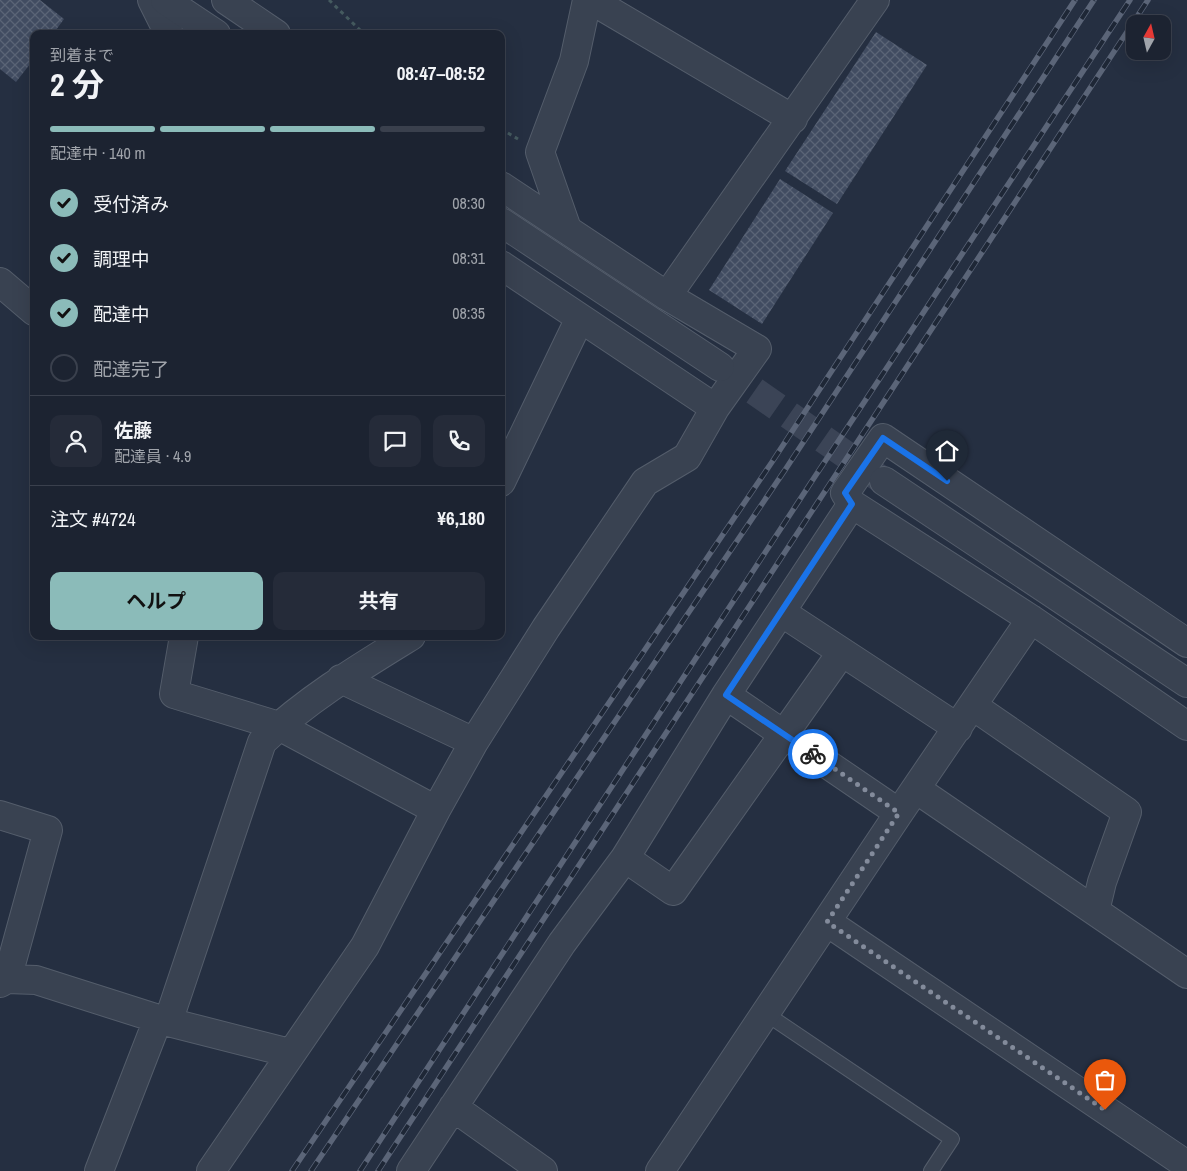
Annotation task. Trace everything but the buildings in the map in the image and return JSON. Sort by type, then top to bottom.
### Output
[{"type":"street","points":[[152,0],[167,30]]},
{"type":"street","points":[[165,0],[210,30]]},
{"type":"street","points":[[226,0],[270,30]]},
{"type":"street","points":[[567,229],[540,152],[574,61],[589,0],[793,118]]},
{"type":"street","points":[[667,296],[875,0]]},
{"type":"street","points":[[211,1171],[365,946],[474,742],[546,628],[645,482],[687,457],[715,408],[757,349],[667,296],[505,189]]},
{"type":"street","points":[[505,225],[720,367]]},
{"type":"street","points":[[505,268],[715,408]]},
{"type":"street","points":[[2,292],[30,309]]},
{"type":"street","points":[[505,474],[580,318]]},
{"type":"street","points":[[1187,643],[883,438],[845,493],[852,504],[1031,619],[1187,726]]},
{"type":"street","points":[[884,481],[1187,683]]},
{"type":"street","points":[[411,1171],[562,943],[624,858],[726,695],[852,504]]},
{"type":"street","points":[[781,612],[958,728]]},
{"type":"street","points":[[660,1171],[1031,619]]},
{"type":"street","points":[[183,640],[174,694],[279,726],[436,810]]},
{"type":"street","points":[[99,1171],[163,1020],[262,742],[279,726],[340,679],[403,640]]},
{"type":"street","points":[[624,858],[673,891],[842,652]]},
{"type":"street","points":[[340,679],[474,742]]},
{"type":"street","points":[[726,695],[899,813]]},
{"type":"street","points":[[973,706],[1127,812],[1102,882],[1095,911]]},
{"type":"street","points":[[916,789],[1187,974]]},
{"type":"street","points":[[0,816],[48,830],[4,981],[36,980],[163,1020],[290,1054]]},
{"type":"street","points":[[827,922],[1187,1165]]},
{"type":"street","points":[[453,1107],[543,1171]]},
{"type":"lane","points":[[765,1013],[952,1139],[931,1171]]},
{"type":"path","points":[[329,0],[360,30]]},
{"type":"tunnel","points":[[720,367],[882,480]]},
{"type":"railway","points":[[292,1171],[772,462],[1075,0]]},
{"type":"railway","points":[[311,1171],[785,470],[1094,0]]},
{"type":"railway","points":[[360,1171],[1130,0]]},
{"type":"railway","points":[[378,1171],[1148,0]]},
{"type":"way so far","points":[[813,754],[899,813],[827,922],[1105,1110]]},
{"type":"route","points":[[813,754],[726,695],[852,504],[845,493],[883,438],[947,481]]}]
